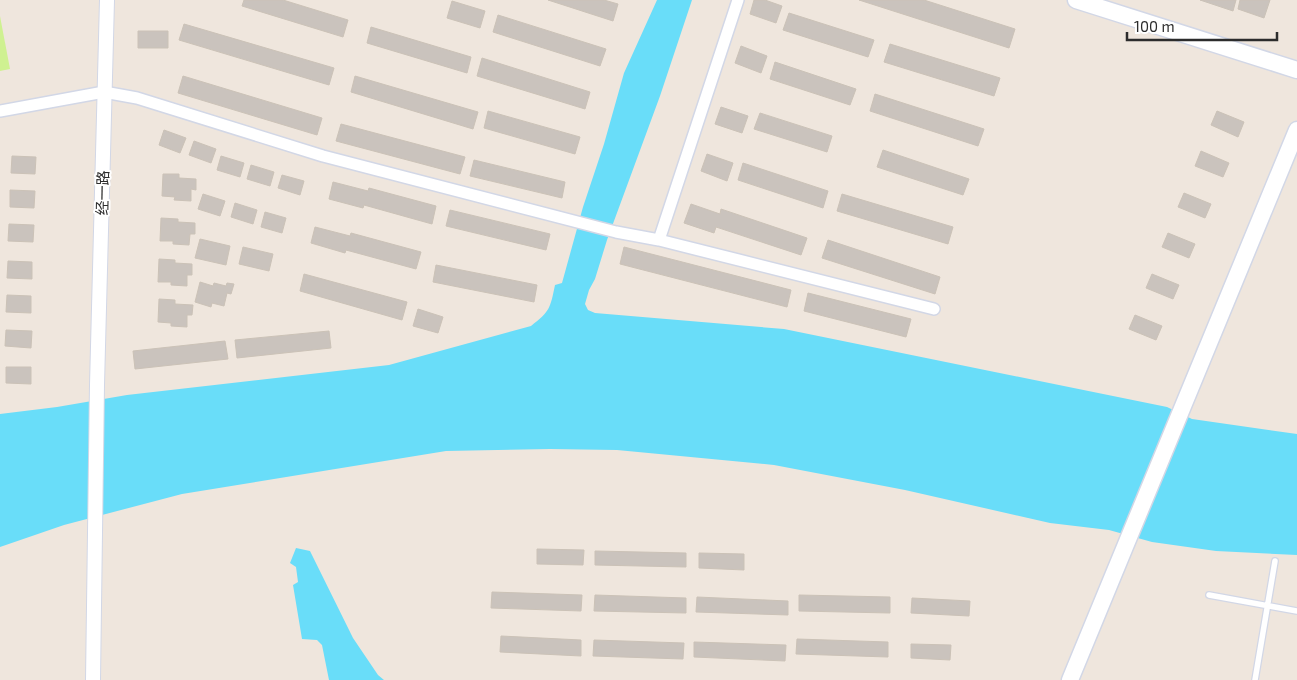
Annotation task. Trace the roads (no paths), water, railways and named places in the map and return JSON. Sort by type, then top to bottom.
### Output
[{"type":"main road","points":[[1076,0],[1297,70]]},
{"type":"main road","points":[[1070,680],[1297,130]]},
{"type":"street","name":"经一路","points":[[93,680],[97,385],[107,0]]},
{"type":"street","points":[[660,240],[738,0]]},
{"type":"street","points":[[0,111],[104,92],[137,98],[322,156],[616,232],[660,240],[934,309]]},
{"type":"lane","points":[[1255,680],[1275,561]]},
{"type":"lane","points":[[1209,595],[1297,611]]},
{"type":"water","points":[[657,0],[692,0],[660,96],[607,240],[595,279],[589,290],[585,304],[588,310],[595,313],[784,329],[1167,407],[1192,419],[1297,434],[1297,555],[1216,551],[1152,542],[1109,530],[1050,523],[905,490],[774,465],[617,450],[550,449],[446,451],[182,494],[64,525],[0,547],[0,414],[57,407],[127,395],[389,365],[531,326],[546,313],[555,285],[562,283],[624,73]]},
{"type":"water","points":[[296,548],[310,551],[353,638],[378,675],[384,680],[329,680],[322,645],[317,640],[302,639],[293,585],[298,582],[296,567],[290,563]]}]
